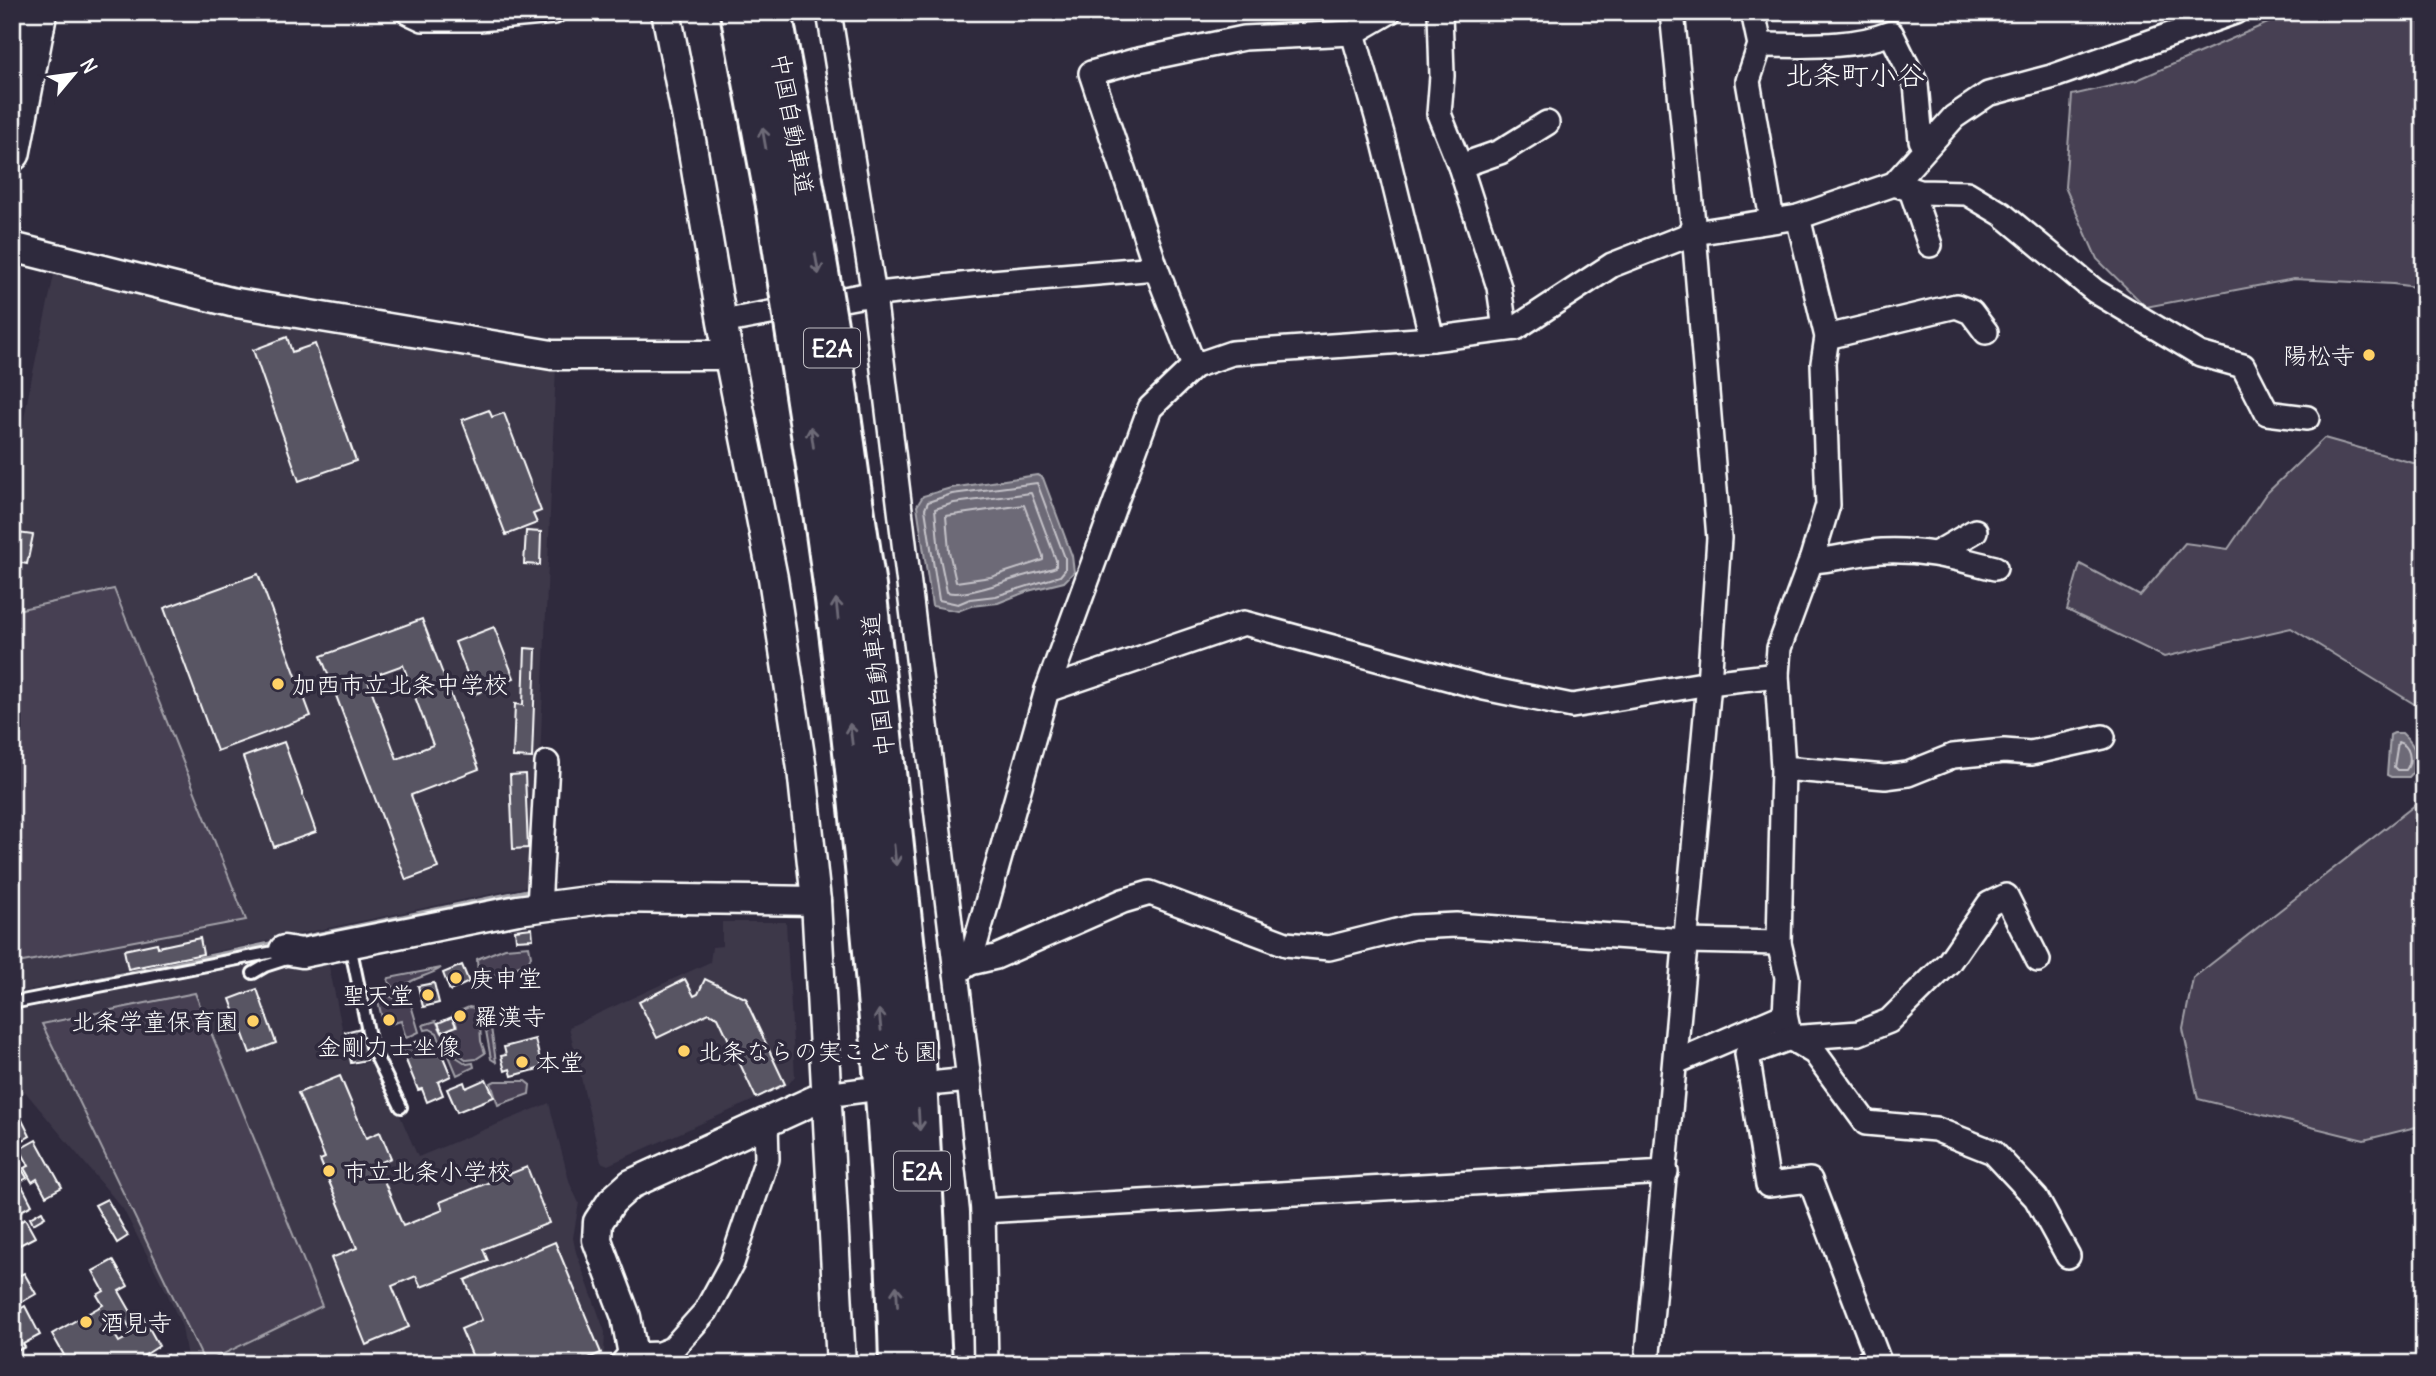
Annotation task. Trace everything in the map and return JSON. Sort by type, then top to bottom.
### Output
[{"type":"highway","name":"中国自動車道","points":[[740,12],[830,337],[838,503],[860,675],[892,979],[884,1065],[899,1364]]},
{"type":"highway","name":"中国自動車道","points":[[772,12],[791,201]]},
{"type":"highway","name":"中国自動車道","points":[[892,979],[916,1055],[932,1364]]},
{"type":"main road","points":[[12,153],[39,12]]},
{"type":"street","points":[[408,12],[423,19],[479,19],[554,12]]},
{"type":"street","points":[[666,12],[722,322],[773,578],[802,769],[816,901],[841,1364]]},
{"type":"street","points":[[830,12],[874,295],[963,968],[969,1080],[983,1211],[986,1364]]},
{"type":"street","points":[[1194,366],[1156,268],[1091,73],[1244,38],[1353,33],[1389,12]]},
{"type":"street","points":[[1440,12],[1442,76],[1439,114],[1460,166],[1499,287],[1505,329]]},
{"type":"street","points":[[1647,1364],[1676,1062],[1719,538],[1694,233],[1672,12]]},
{"type":"street","points":[[1753,12],[1760,46],[1748,81],[1772,220]]},
{"type":"street","points":[[1903,187],[1927,146],[1954,117],[1988,94],[2051,77],[2235,12]]},
{"type":"street","points":[[1353,33],[1382,134],[1432,339]]},
{"type":"street","points":[[1760,46],[1838,44],[1873,40],[1891,33],[1916,84],[1921,140],[1927,146]]},
{"type":"street","points":[[1460,166],[1500,152],[1547,123]]},
{"type":"street","points":[[963,968],[1047,690],[1150,408],[1194,366],[1232,353],[1432,339],[1516,328],[1612,265],[1694,233],[1798,217],[1903,187],[1919,192],[1967,193],[2002,214],[2095,291],[2200,354],[2243,366],[2267,413],[2307,418]]},
{"type":"street","points":[[1903,187],[1930,245]]},
{"type":"street","points":[[1798,217],[1827,337],[1823,363],[1828,505],[1779,648],[1777,676],[1783,768],[1780,943],[1787,977],[1785,1015],[1790,1038],[1815,1053],[1866,1123],[1935,1129],[1993,1152],[2036,1198],[2068,1256]]},
{"type":"street","points":[[12,247],[231,302],[552,355],[729,355]]},
{"type":"street","points":[[722,322],[874,295],[1156,268]]},
{"type":"street","points":[[1827,337],[1956,306],[1971,312],[1986,332]]},
{"type":"street","points":[[1937,553],[1975,531]]},
{"type":"street","points":[[1811,561],[1880,551],[1937,553],[1994,568]]},
{"type":"street","points":[[1047,690],[1244,623],[1484,688],[1572,706],[1709,683],[1777,676]]},
{"type":"street","points":[[1783,768],[1885,777],[1908,774],[1953,756],[2004,751],[2031,753],[2103,737]]},
{"type":"street","points":[[539,907],[547,762]]},
{"type":"street","points":[[963,968],[996,957],[1123,901],[1150,893],[1286,944],[1329,948],[1413,928],[1456,925],[1686,941],[1780,943]]},
{"type":"street","points":[[1863,1364],[1878,1359],[1811,1180],[1768,1185],[1747,1054],[1790,1038],[1859,1033],[1889,1021],[1949,962],[1989,904],[2006,896],[2038,960]]},
{"type":"street","points":[[293,952],[350,945],[539,907],[610,898],[816,901]]},
{"type":"street","points":[[1676,1062],[1785,1015]]},
{"type":"street","points":[[939,1083],[969,1080]]},
{"type":"street","points":[[766,1123],[767,1159],[732,1263],[706,1311],[672,1349],[629,1359],[626,1317],[597,1240],[598,1222],[612,1200],[631,1184],[826,1094],[864,1090]]},
{"type":"street","points":[[983,1211],[1666,1172]]},
{"type":"lane","points":[[350,945],[371,1045],[401,1107]]},
{"type":"lane","points":[[253,973],[293,952]]},
{"type":"lane","points":[[12,1003],[293,952]]},
{"type":"shaded area","points":[[2293,12],[2424,12],[2424,288],[2294,279],[2146,307],[2097,259],[2065,187],[2072,95],[2137,80]]},
{"type":"shaded area","name":"加西市立北条中学校","points":[[54,275],[198,308],[556,366],[535,885],[12,994],[12,484]]},
{"type":"shaded area","points":[[2324,438],[2424,466],[2424,710],[2291,628],[2164,657],[2067,610],[2080,564],[2140,596],[2185,543],[2228,549],[2265,495]]},
{"type":"shaded area","points":[[114,589],[246,920],[12,964],[12,611]]},
{"type":"shaded area","points":[[2424,798],[2424,1125],[2364,1140],[2198,1099],[2183,1029],[2193,978]]},
{"type":"shaded area","name":"北条ならの実こども園","points":[[722,922],[786,922],[795,1076],[788,1085],[608,1165],[601,1162],[569,1027],[710,962],[712,947],[722,946]]},
{"type":"shaded area","points":[[529,946],[531,956],[528,963],[498,974],[478,975],[477,959],[505,948]]},
{"type":"shaded area","name":"市立北条小学校","points":[[279,955],[284,968],[328,961],[350,1066],[376,1060],[418,1157],[549,1103],[570,1184],[579,1203],[573,1238],[576,1252],[605,1332],[604,1353],[592,1364],[188,1364],[182,1327],[123,1209],[12,1076],[12,1012]]},
{"type":"shaded area","points":[[441,968],[410,982],[402,989],[395,989],[388,981],[389,978]]},
{"type":"shaded area","points":[[195,993],[322,1306],[205,1363],[42,1024]]},
{"type":"shaded area","points":[[387,995],[411,1005],[419,1032],[406,1038],[401,1021],[390,1024],[386,1018],[382,1018],[377,997]]},
{"type":"shaded area","points":[[469,1007],[479,1009],[481,1041],[485,1053],[476,1059],[467,1060],[453,1050],[442,1047],[437,1033],[430,1029],[425,1030],[423,1025],[436,1021],[442,1033],[457,1026],[453,1014]]},
{"type":"shaded area","points":[[488,1007],[496,1062],[491,1059],[482,1008]]},
{"type":"shaded area","points":[[447,1051],[467,1064],[473,1063],[474,1067],[457,1075]]},
{"type":"shaded area","points":[[525,1081],[530,1085],[529,1094],[498,1105],[491,1083]]},
{"type":"water","points":[[1037,475],[1043,478],[1072,556],[1074,572],[1064,582],[1028,591],[998,603],[971,606],[958,611],[932,606],[917,506],[923,496],[951,488]]},
{"type":"water","points":[[2402,733],[2414,748],[2417,760],[2409,777],[2387,775],[2390,735]]},
{"type":"building","points":[[287,337],[292,352],[315,344],[356,461],[299,481],[253,350]]},
{"type":"building","points":[[489,410],[492,417],[504,413],[541,511],[533,514],[537,523],[506,535],[462,420]]},
{"type":"building","points":[[526,531],[541,532],[540,565],[524,564]]},
{"type":"building","points":[[18,533],[33,535],[27,564],[13,561]]},
{"type":"building","points":[[258,574],[311,716],[217,751],[164,608]]},
{"type":"building","points":[[422,619],[479,769],[411,795],[438,868],[406,880],[321,656]],"holes":[[[403,665],[433,745],[397,759],[367,678]]]},
{"type":"building","points":[[494,627],[514,678],[475,694],[455,642]]},
{"type":"building","points":[[525,648],[536,649],[532,758],[513,757],[515,704],[523,705]]},
{"type":"building","points":[[284,742],[316,832],[274,847],[243,757]]},
{"type":"building","points":[[525,774],[528,848],[513,849],[510,775]]},
{"type":"building","points":[[532,928],[533,939],[516,940],[515,930]]},
{"type":"building","points":[[200,938],[203,954],[128,969],[124,950],[157,943],[158,947]]},
{"type":"building","name":"庚申堂","points":[[462,965],[469,982],[450,991],[443,973]]},
{"type":"building","points":[[685,979],[694,996],[698,994],[705,979],[747,999],[785,1084],[756,1098],[718,1017],[709,1013],[657,1038],[639,1002]]},
{"type":"building","name":"聖天堂","points":[[434,983],[439,1003],[423,1007],[418,986]]},
{"type":"building","name":"北条学童保育園","points":[[257,989],[276,1043],[250,1053],[230,999]]},
{"type":"building","points":[[452,1017],[456,1026],[442,1032],[438,1023]]},
{"type":"building","points":[[361,1028],[367,1060],[351,1063],[345,1032]]},
{"type":"building","points":[[431,1036],[451,1076],[438,1082],[443,1095],[427,1102],[422,1089],[418,1090],[401,1048]]},
{"type":"building","name":"本堂","points":[[535,1039],[542,1068],[512,1076],[510,1069],[505,1071],[501,1056],[506,1055],[504,1047]]},
{"type":"building","points":[[340,1076],[366,1138],[380,1132],[391,1158],[377,1164],[403,1226],[443,1210],[440,1202],[527,1167],[549,1223],[483,1249],[488,1261],[421,1287],[416,1276],[392,1286],[409,1327],[366,1345],[331,1258],[357,1248],[320,1160],[325,1158],[298,1093]]},
{"type":"building","points":[[486,1079],[494,1097],[457,1112],[447,1089],[464,1082],[466,1088]]},
{"type":"building","points":[[21,1118],[30,1136],[16,1144],[12,1138],[12,1123]]},
{"type":"building","points":[[36,1140],[62,1187],[46,1196],[37,1179],[32,1182],[24,1168],[29,1166],[20,1149]]},
{"type":"building","points":[[12,1152],[27,1178],[20,1182],[32,1205],[12,1216]]},
{"type":"building","points":[[107,1199],[128,1236],[117,1243],[95,1205]]},
{"type":"building","points":[[42,1211],[45,1217],[33,1224],[30,1218]]},
{"type":"building","points":[[25,1219],[35,1237],[12,1249],[12,1226]]},
{"type":"building","points":[[555,1242],[601,1353],[574,1364],[500,1364],[496,1353],[475,1362],[461,1329],[482,1320],[465,1280]]},
{"type":"building","points":[[113,1260],[128,1286],[119,1291],[135,1319],[142,1315],[159,1346],[131,1364],[69,1364],[52,1334],[103,1305],[97,1295],[104,1291],[93,1271]],"holes":[[[122,1314],[133,1334],[119,1342],[108,1323]]]},
{"type":"building","points":[[24,1273],[36,1294],[15,1306],[12,1301],[12,1279]]},
{"type":"building","points":[[25,1306],[40,1335],[23,1344],[25,1347],[15,1352],[12,1348],[12,1313]]},
{"type":"building","points":[[167,1355],[172,1364],[159,1364],[157,1360]]},
{"type":"waterway","points":[[294,940],[534,890]]},
{"type":"waterway","points":[[85,983],[277,943]]},
{"type":"place","name":"陽松寺","points":[[2369,355]]},
{"type":"place","name":"加西市立北条中学校","points":[[278,684]]},
{"type":"place","name":"庚申堂","points":[[456,978]]},
{"type":"place","name":"聖天堂","points":[[428,995]]},
{"type":"place","name":"羅漢寺","points":[[460,1016]]},
{"type":"place","name":"金剛力士坐像","points":[[389,1020]]},
{"type":"place","name":"北条学童保育園","points":[[253,1021]]},
{"type":"place","name":"北条ならの実こども園","points":[[684,1051]]},
{"type":"place","name":"本堂","points":[[522,1062]]},
{"type":"place","name":"市立北条小学校","points":[[329,1171]]},
{"type":"place","name":"酒見寺","points":[[86,1322]]},
{"type":"district","name":"北条町小谷","points":[[1855,75]]}]
